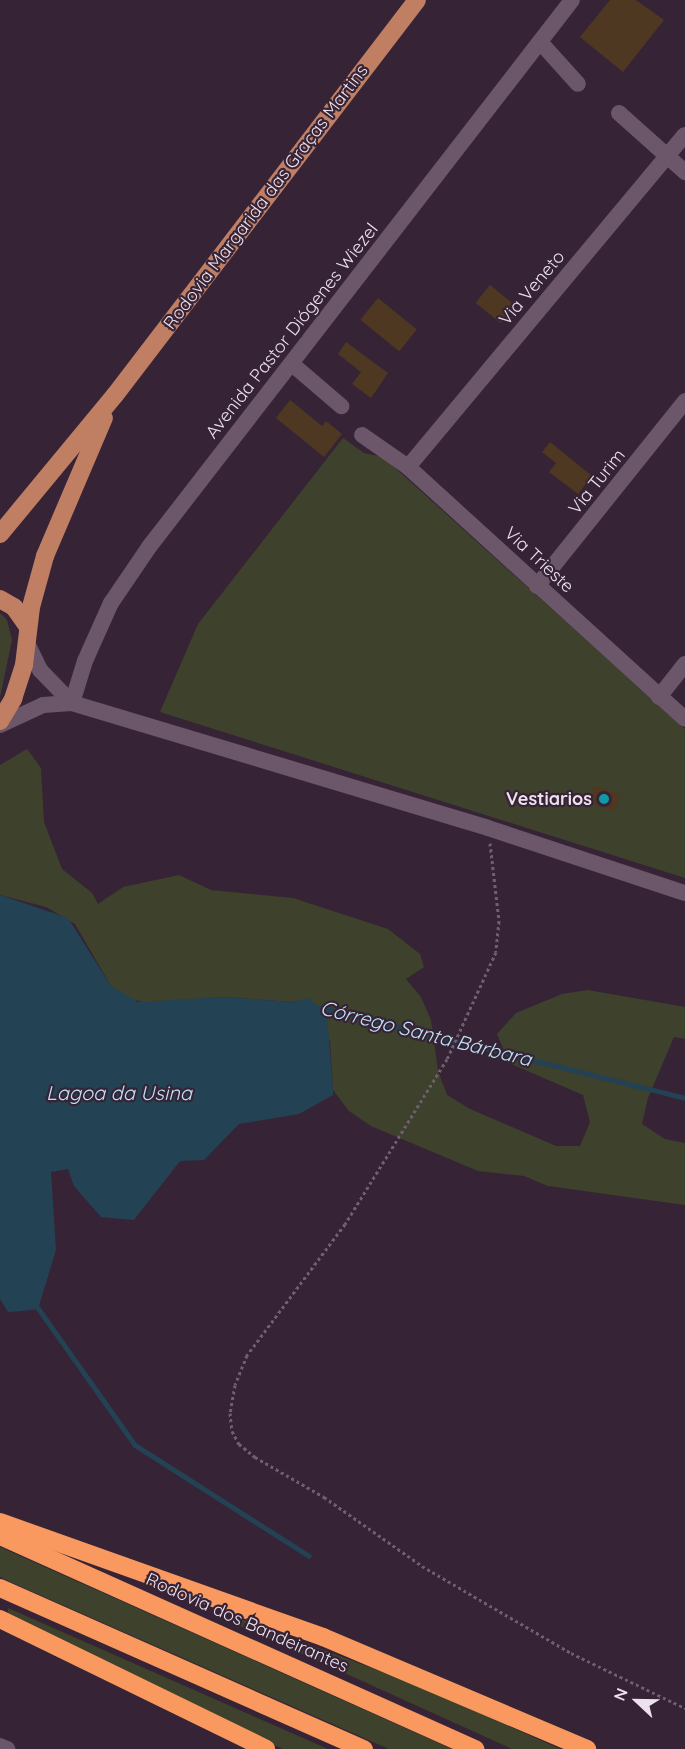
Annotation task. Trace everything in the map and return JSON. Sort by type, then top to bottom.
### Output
[{"type":"highway","points":[[0,1522],[323,1637],[587,1749]]},
{"type":"highway","name":"Rodovia dos Bandeirantes","points":[[0,1536],[475,1749]]},
{"type":"highway","points":[[0,1588],[364,1749]]},
{"type":"highway","points":[[0,1619],[266,1749]]},
{"type":"main road","name":"Rodovia Margarida das Graças Martins","points":[[0,534],[115,395],[417,0]]},
{"type":"main road","name":"Rodovia Margarida das Graças Martins","points":[[0,723],[20,682],[27,635],[45,556],[115,395]]},
{"type":"main road","points":[[0,599],[14,607],[27,635]]},
{"type":"street","name":"Avenida Pastor Diógenes Wiezel","points":[[72,703],[85,661],[111,603],[149,547],[572,0]]},
{"type":"street","points":[[541,43],[578,84]]},
{"type":"street","points":[[619,113],[685,172]]},
{"type":"street","name":"Via Veneto","points":[[408,467],[685,135]]},
{"type":"street","points":[[292,364],[341,406]]},
{"type":"street","name":"Via Turim","points":[[537,586],[685,401]]},
{"type":"street","name":"Via Trieste","points":[[362,435],[408,467],[685,719]]},
{"type":"street","points":[[27,635],[40,670],[72,703]]},
{"type":"street","points":[[659,697],[685,664]]},
{"type":"street","points":[[0,723],[43,705],[72,703],[488,828],[685,893]]},
{"type":"street","points":[[0,1746],[6,1749]]},
{"type":"path","points":[[488,828],[499,937],[447,1059],[345,1224],[247,1355],[235,1385],[230,1413],[232,1431],[239,1444],[255,1457],[324,1497],[422,1566],[571,1653],[685,1708]]},
{"type":"green space","points":[[343,438],[364,453],[383,457],[685,729],[685,878],[160,712],[198,624]]},
{"type":"green space","points":[[0,613],[7,620],[12,640],[0,698]]},
{"type":"green space","points":[[27,749],[41,768],[44,822],[62,869],[92,893],[98,904],[123,887],[179,875],[211,890],[293,898],[388,929],[420,954],[424,967],[406,979],[421,997],[431,1020],[438,1071],[447,1095],[470,1109],[556,1146],[580,1146],[590,1122],[583,1095],[509,1063],[497,1034],[516,1013],[562,994],[588,990],[685,1007],[685,1039],[674,1037],[648,1098],[642,1124],[665,1139],[685,1143],[685,1205],[548,1186],[524,1176],[478,1171],[371,1126],[349,1111],[333,1090],[330,1041],[294,1002],[224,997],[146,1003],[128,998],[111,986],[75,924],[46,907],[0,895],[0,765]]},
{"type":"green space","points":[[0,1547],[452,1749],[389,1749],[24,1588],[0,1577]]},
{"type":"green space","points":[[8,1608],[328,1749],[283,1749],[216,1719],[8,1613]]},
{"type":"green space","points":[[239,1618],[417,1685],[560,1749],[512,1749],[234,1623]]},
{"type":"water","name":"Lagoa da Usina","points":[[0,895],[68,918],[111,986],[138,1002],[224,997],[294,1002],[309,998],[327,1015],[333,1090],[333,1095],[299,1114],[239,1124],[204,1160],[180,1161],[134,1220],[101,1217],[74,1186],[68,1169],[51,1172],[56,1250],[38,1309],[8,1312],[0,1299]]},
{"type":"building","points":[[610,0],[636,0],[664,20],[623,72],[580,37]]},
{"type":"building","points":[[490,285],[515,305],[500,323],[476,303]]},
{"type":"building","points":[[378,298],[417,329],[399,351],[360,320]]},
{"type":"building","points":[[346,342],[388,373],[371,398],[352,384],[361,372],[338,354]]},
{"type":"building","points":[[290,400],[322,426],[326,421],[342,434],[324,457],[276,418]]},
{"type":"building","points":[[550,442],[592,476],[578,494],[549,472],[556,463],[542,452]]},
{"type":"building","name":"Vestiarios","points":[[594,785],[621,795],[615,812],[588,802]]},
{"type":"waterway","name":"Córrego Santa Bárbara","points":[[310,1005],[685,1098]]},
{"type":"waterway","points":[[36,1305],[135,1445],[309,1556]]},
{"type":"place","name":"Vestiarios","points":[[604,799]]}]
